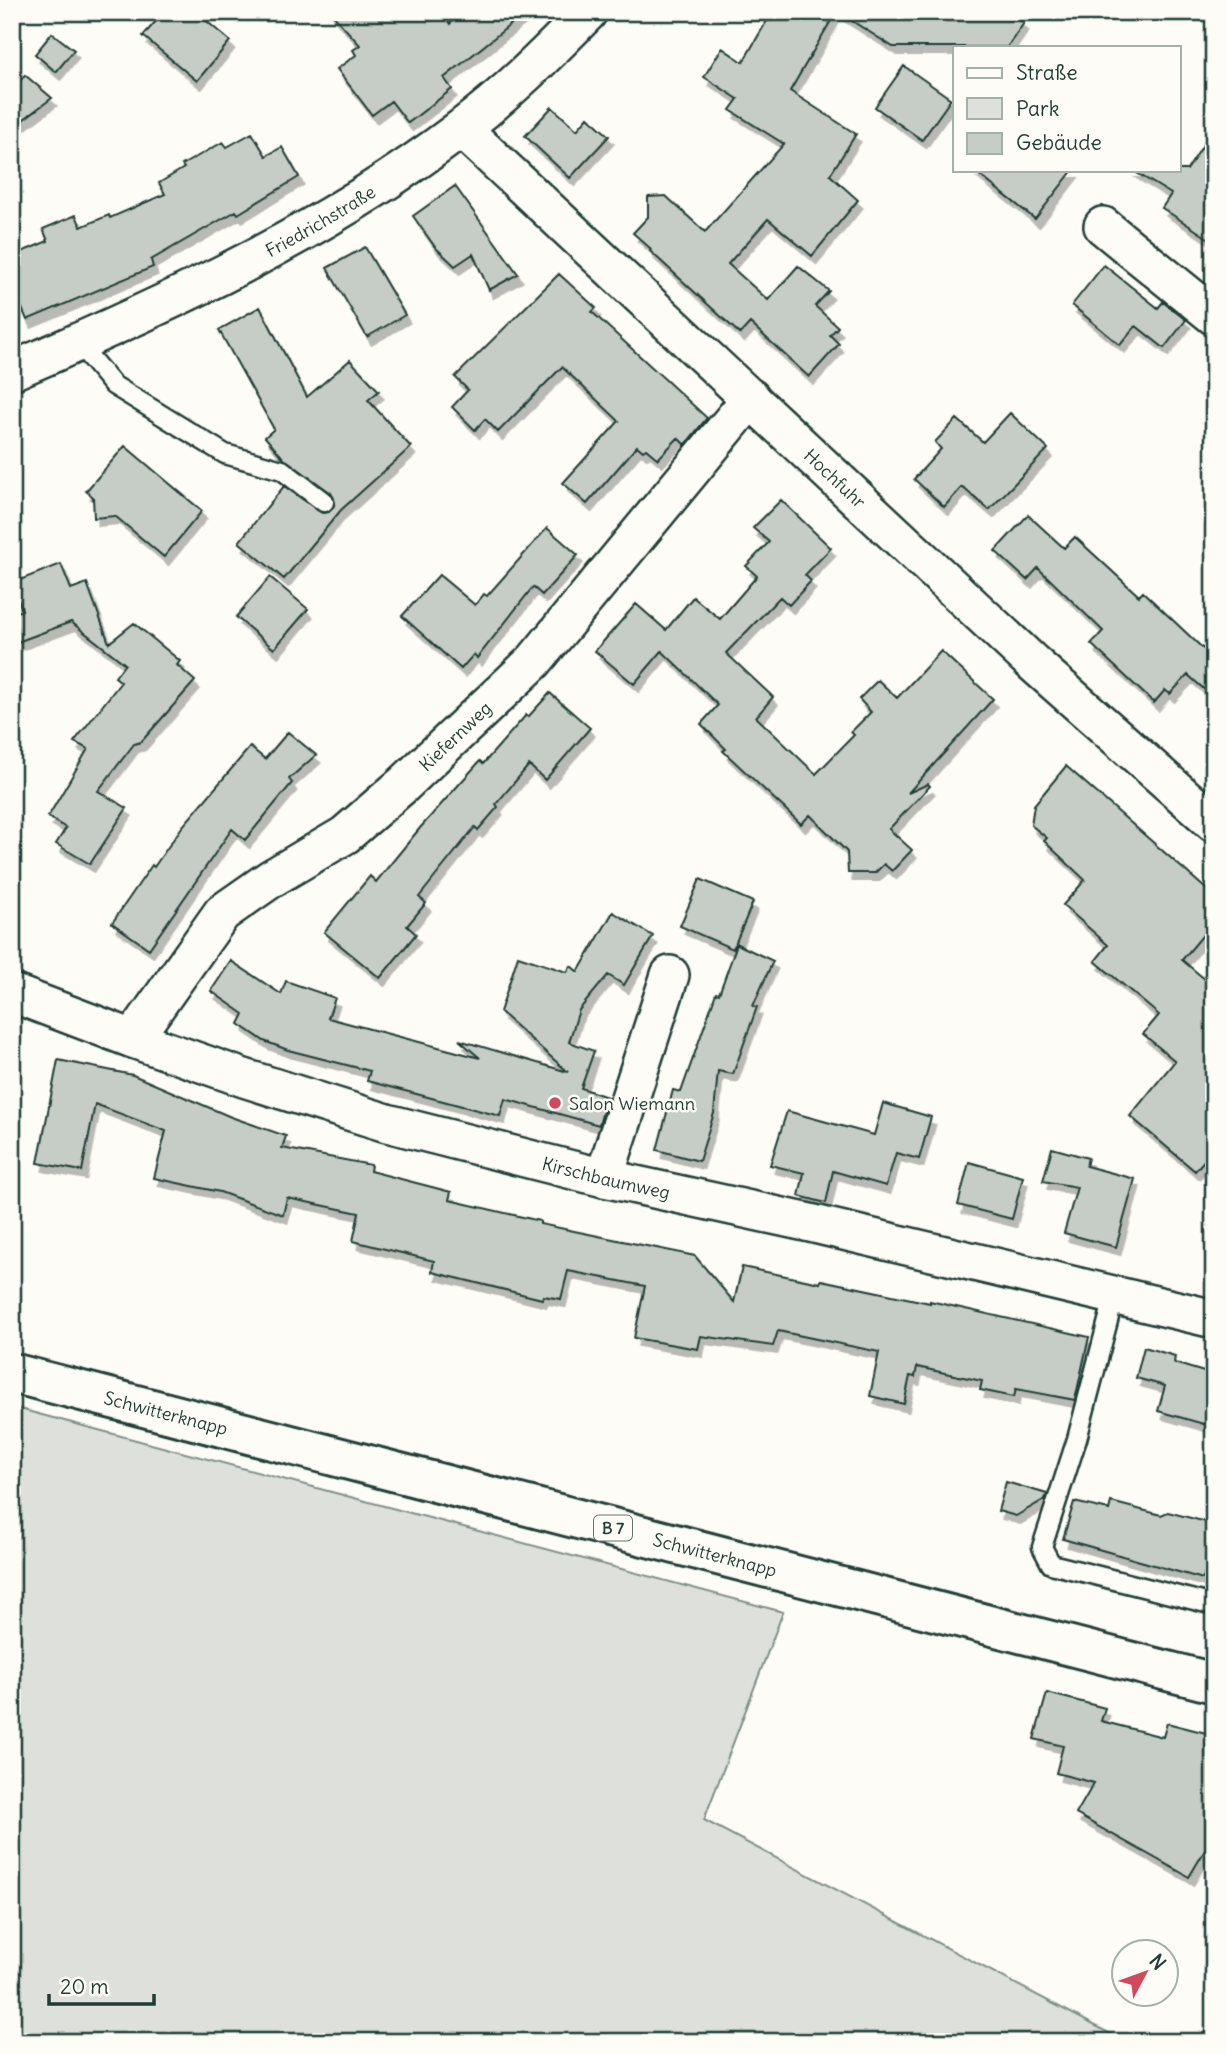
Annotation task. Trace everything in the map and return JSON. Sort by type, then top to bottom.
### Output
[{"type":"main road","name":"Schwitterknapp","points":[[12,1373],[1214,1683]]},
{"type":"street","name":"Friedrichstraße","points":[[12,370],[131,320],[337,214],[462,129],[537,64],[588,12]]},
{"type":"street","name":"Hochfuhr","points":[[462,129],[1033,663],[1214,823]]},
{"type":"street","points":[[1103,226],[1214,316]]},
{"type":"street","name":"Kiefernweg","points":[[132,1040],[222,913],[272,878],[345,835],[404,784],[534,661],[751,398]]},
{"type":"street","points":[[604,1178],[670,975]]},
{"type":"street","name":"Kirschbaumweg","points":[[12,993],[132,1040],[387,1123],[604,1178],[1214,1319]]},
{"type":"lane","points":[[78,342],[113,385],[225,454],[282,470],[324,502]]},
{"type":"lane","points":[[1115,1294],[1077,1439],[1042,1547],[1051,1564],[1214,1605]]},
{"type":"green space","points":[[12,1407],[783,1612],[704,1820],[1126,2042],[12,2042]]},
{"type":"building","points":[[164,12],[196,12],[230,41],[197,81],[143,36]]},
{"type":"building","points":[[330,12],[441,12],[450,24],[461,12],[526,12],[444,78],[452,89],[408,123],[391,101],[372,115],[337,69],[356,55],[353,50],[360,45]]},
{"type":"building","points":[[772,12],[836,12],[790,91],[856,134],[830,175],[858,200],[812,256],[768,219],[728,264],[768,300],[798,266],[829,291],[815,306],[838,327],[830,335],[839,344],[809,377],[750,323],[740,334],[633,233],[648,217],[648,197],[666,196],[705,232],[784,144],[730,110],[738,99],[704,77],[722,48],[743,62]]},
{"type":"building","points":[[838,12],[1008,12],[1024,23],[1008,46],[893,47]]},
{"type":"building","points":[[52,33],[74,50],[56,72],[35,54]]},
{"type":"building","points":[[904,66],[951,99],[922,140],[875,107]]},
{"type":"building","points":[[25,75],[52,98],[12,128],[12,90]]},
{"type":"building","points":[[552,107],[577,130],[588,117],[609,136],[570,178],[525,136]]},
{"type":"building","points":[[1214,128],[1214,242],[1162,208],[1171,194],[1135,172],[1187,170]]},
{"type":"building","points":[[252,133],[266,156],[282,147],[299,177],[238,214],[236,211],[151,260],[153,267],[27,320],[12,285],[12,256],[48,241],[43,229],[76,215],[81,227],[109,215],[110,218],[165,194],[159,183],[184,168],[182,165],[223,142],[227,147]]},
{"type":"building","points":[[976,172],[1071,172],[1035,219]]},
{"type":"building","points":[[455,186],[518,274],[489,290],[473,254],[455,266],[435,247],[413,216]]},
{"type":"building","points":[[365,247],[405,315],[367,337],[327,268]]},
{"type":"building","points":[[1104,265],[1158,308],[1163,302],[1186,320],[1164,348],[1136,326],[1120,345],[1072,305]]},
{"type":"building","points":[[559,274],[596,308],[592,312],[707,418],[685,445],[678,438],[658,459],[646,449],[643,451],[637,446],[587,504],[563,483],[619,421],[562,367],[498,432],[485,419],[475,430],[452,407],[468,390],[455,377]]},
{"type":"building","points":[[260,307],[307,397],[350,360],[379,391],[368,400],[411,447],[341,510],[284,579],[239,542],[284,486],[322,513],[329,512],[335,503],[331,493],[284,459],[265,437],[274,429],[219,330]]},
{"type":"building","points":[[1010,413],[1048,449],[989,510],[962,487],[944,507],[914,479],[941,449],[935,442],[957,419],[983,442]]},
{"type":"building","points":[[125,446],[202,511],[164,557],[115,516],[94,518],[93,497],[86,491]]},
{"type":"building","points":[[781,500],[831,548],[805,575],[811,581],[789,605],[780,597],[726,653],[773,697],[756,717],[816,774],[854,735],[851,732],[871,712],[859,699],[878,680],[897,698],[941,651],[993,699],[908,793],[928,784],[930,786],[889,829],[912,850],[892,871],[884,864],[875,873],[848,873],[847,852],[810,815],[801,824],[723,751],[726,749],[701,724],[718,705],[662,651],[634,684],[595,651],[636,604],[666,630],[693,597],[720,619],[757,576],[746,566],[769,542],[753,528]]},
{"type":"building","points":[[1028,515],[1064,548],[1075,537],[1139,596],[1143,592],[1214,659],[1214,698],[1188,675],[1170,694],[1165,690],[1154,703],[1091,644],[1103,631],[1038,568],[1027,580],[995,551]]},
{"type":"building","points":[[547,528],[578,555],[542,595],[533,587],[477,658],[474,654],[461,669],[402,616],[439,575],[475,605],[484,594],[487,596]]},
{"type":"building","points":[[61,564],[71,589],[87,583],[109,643],[134,623],[180,661],[177,665],[195,681],[141,742],[134,744],[98,791],[127,808],[90,864],[56,844],[66,828],[48,817],[88,749],[74,742],[121,682],[115,677],[125,664],[71,622],[12,644],[12,614],[22,610],[12,583]]},
{"type":"building","points":[[270,577],[308,609],[274,649],[236,617]]},
{"type":"building","points":[[550,693],[590,728],[545,780],[529,765],[478,830],[475,827],[419,897],[426,903],[407,926],[416,934],[380,978],[324,932],[370,876],[376,882],[480,761],[483,764],[526,715],[528,717]]},
{"type":"building","points":[[288,732],[316,755],[289,779],[292,783],[245,840],[232,829],[149,949],[112,923],[152,865],[154,867],[182,827],[250,747],[265,759]]},
{"type":"building","points":[[1066,766],[1214,896],[1214,922],[1182,960],[1214,987],[1214,1149],[1195,1171],[1130,1116],[1175,1061],[1143,1034],[1159,1015],[1095,961],[1108,945],[1063,905],[1085,880],[1044,841],[1047,838],[1031,825],[1034,805]]},
{"type":"building","points":[[700,879],[753,902],[733,949],[680,926]]},
{"type":"building","points":[[613,912],[653,936],[624,985],[608,975],[579,1010],[569,1042],[594,1051],[581,1088],[607,1097],[599,1125],[505,1099],[500,1116],[367,1081],[370,1071],[288,1050],[264,1041],[239,1024],[244,1014],[211,991],[231,961],[281,994],[286,981],[335,998],[328,1018],[480,1058],[459,1040],[568,1072],[500,1012],[518,956],[567,972],[571,966],[578,972]]},
{"type":"building","points":[[737,944],[773,961],[753,1006],[757,1007],[733,1074],[718,1071],[714,1113],[699,1161],[657,1150],[673,1090],[681,1092],[716,993],[719,994]]},
{"type":"building","points":[[58,1060],[133,1075],[231,1117],[286,1136],[282,1148],[371,1165],[370,1171],[451,1192],[449,1200],[540,1221],[540,1224],[695,1256],[734,1302],[742,1267],[930,1301],[1089,1337],[1075,1400],[1016,1389],[1014,1397],[980,1390],[982,1381],[917,1367],[915,1377],[910,1376],[904,1404],[870,1396],[879,1352],[778,1331],[773,1346],[701,1336],[698,1349],[634,1338],[645,1286],[568,1271],[561,1299],[543,1296],[542,1299],[432,1272],[434,1261],[353,1241],[359,1213],[287,1198],[283,1215],[220,1192],[154,1178],[166,1131],[95,1104],[82,1171],[38,1163]]},
{"type":"building","points":[[883,1103],[931,1117],[919,1159],[896,1153],[886,1186],[833,1171],[826,1203],[799,1196],[804,1173],[770,1165],[787,1111],[874,1135]]},
{"type":"building","points":[[1052,1148],[1088,1158],[1086,1166],[1135,1179],[1116,1247],[1064,1233],[1077,1187],[1043,1181]]},
{"type":"building","points":[[969,1162],[1023,1177],[1012,1219],[958,1205]]},
{"type":"building","points":[[1144,1347],[1175,1356],[1174,1363],[1214,1375],[1214,1427],[1158,1411],[1165,1386],[1136,1378]]},
{"type":"building","points":[[1006,1482],[1047,1494],[1045,1499],[1016,1516],[998,1511]]},
{"type":"building","points":[[1074,1502],[1109,1510],[1111,1502],[1161,1515],[1168,1512],[1214,1524],[1214,1542],[1203,1579],[1063,1539]]},
{"type":"building","points":[[1047,1693],[1105,1708],[1101,1721],[1163,1737],[1167,1723],[1214,1735],[1214,1835],[1189,1877],[1076,1814],[1094,1783],[1056,1773],[1063,1746],[1034,1739]]},
{"type":"place","name":"Salon Wiemann","points":[[555,1103]]}]
